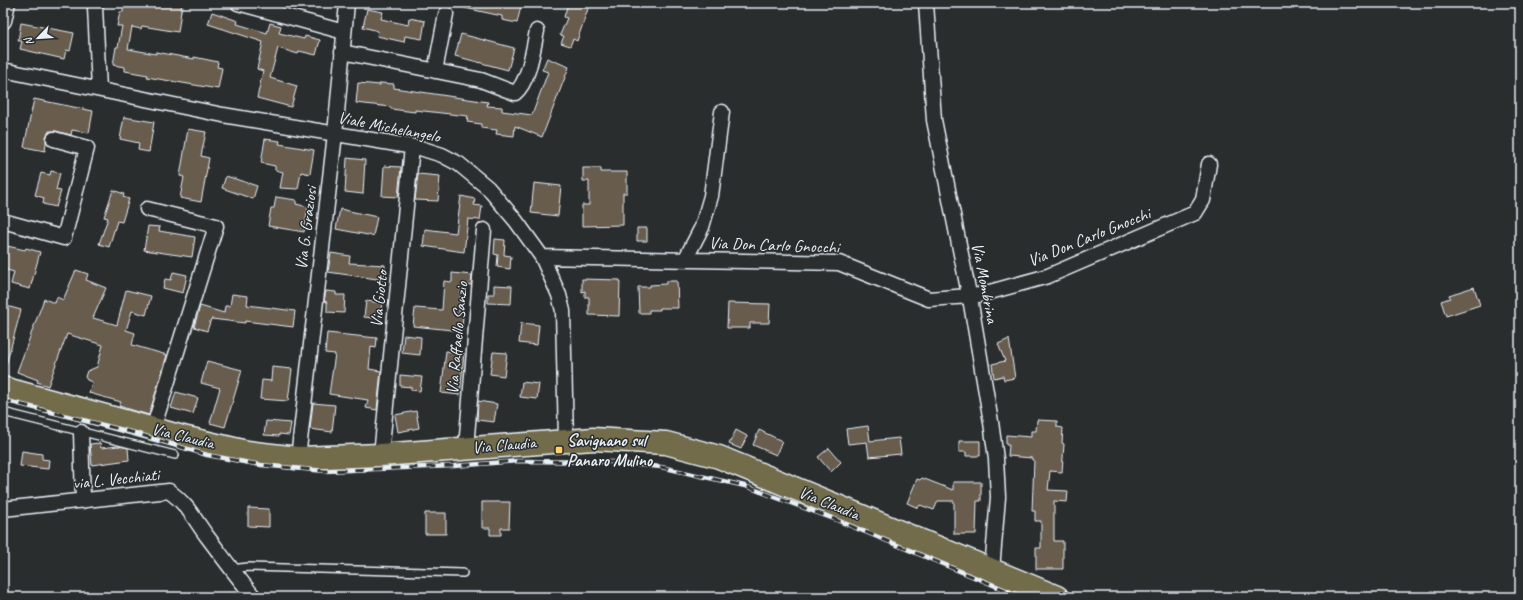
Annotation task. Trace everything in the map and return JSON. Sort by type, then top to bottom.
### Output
[{"type":"main road","name":"Via Claudia","points":[[3,388],[153,429],[247,452],[298,458],[381,455],[566,440],[593,439],[666,443],[719,457],[1057,597]]},
{"type":"street","points":[[4,21],[8,3]]},
{"type":"street","points":[[96,3],[96,45],[99,89]]},
{"type":"street","points":[[238,3],[344,32]]},
{"type":"street","name":"Via G. Graziosi","points":[[298,458],[335,134],[348,3]]},
{"type":"street","name":"Via Mombrina","points":[[926,3],[934,120],[970,300],[996,459],[998,497],[992,570]]},
{"type":"street","points":[[435,71],[446,14]]},
{"type":"street","points":[[342,52],[481,80],[515,94],[520,90],[524,81],[537,31]]},
{"type":"street","name":"Viale Michelangelo","points":[[3,70],[223,115],[412,147],[442,155],[459,164],[488,188],[516,220],[542,257],[559,295],[563,311],[566,440]]},
{"type":"street","points":[[685,260],[702,227],[712,196],[722,112]]},
{"type":"street","points":[[3,221],[64,238],[87,148],[54,140]]},
{"type":"street","name":"Via Giotto","points":[[381,455],[412,147]]},
{"type":"street","name":"Via Don Carlo Gnocchi","points":[[542,257],[839,263],[930,299],[970,300],[979,295],[1048,276],[1195,213],[1204,200],[1209,164]]},
{"type":"street","points":[[147,209],[216,226],[153,429]]},
{"type":"street","name":"Via Raffaello Sanzio","points":[[466,448],[484,230]]},
{"type":"street","points":[[81,432],[83,501]]},
{"type":"street","name":"via L. Vecchiati","points":[[3,509],[169,490],[187,507],[231,569],[254,597]]},
{"type":"lane","points":[[3,412],[175,455]]},
{"type":"lane","points":[[231,569],[248,567],[463,574]]},
{"type":"building","points":[[124,3],[182,4],[178,32],[142,26],[141,29],[132,27],[128,49],[156,54],[156,52],[194,59],[194,57],[218,62],[217,67],[222,68],[218,89],[147,77],[148,75],[125,71],[125,67],[113,65],[122,26],[117,26],[120,12],[123,12]]},
{"type":"building","points":[[461,3],[507,3],[521,6],[517,23],[502,20],[502,16],[460,7]]},
{"type":"building","points":[[568,3],[590,3],[577,41],[573,39],[570,46],[561,43],[564,36],[560,35],[567,18],[564,17]]},
{"type":"building","points":[[367,9],[383,12],[381,19],[408,25],[409,18],[425,21],[422,39],[405,36],[404,42],[377,36],[378,31],[363,27]]},
{"type":"building","points":[[212,12],[238,21],[237,24],[267,33],[270,23],[281,26],[279,33],[304,39],[305,36],[320,40],[316,55],[299,51],[298,54],[278,48],[270,78],[297,86],[291,107],[257,98],[263,71],[257,69],[263,42],[208,24]]},
{"type":"building","points":[[21,23],[74,33],[70,51],[66,50],[64,59],[20,49],[22,41],[18,41]]},
{"type":"building","points":[[461,34],[514,48],[508,70],[455,56]]},
{"type":"building","points":[[547,58],[569,67],[542,137],[515,126],[514,136],[496,134],[497,130],[481,128],[481,124],[467,122],[468,116],[415,110],[415,112],[391,109],[391,107],[356,103],[358,83],[380,85],[380,83],[394,84],[394,88],[488,102],[487,106],[502,107],[502,111],[532,115],[548,72],[542,70]]},
{"type":"building","points":[[34,99],[93,111],[89,133],[72,130],[71,135],[56,131],[49,131],[46,137],[45,151],[24,147]]},
{"type":"building","points":[[124,117],[154,122],[149,152],[138,150],[139,143],[120,139]]},
{"type":"building","points":[[188,129],[206,132],[201,156],[209,158],[201,202],[180,198],[184,177],[180,176]]},
{"type":"building","points":[[265,139],[280,141],[279,144],[314,150],[310,174],[301,172],[298,189],[280,188],[283,172],[275,170],[275,166],[261,163]]},
{"type":"building","points":[[347,158],[365,160],[363,194],[345,192]]},
{"type":"building","points":[[384,166],[401,167],[398,197],[382,196]]},
{"type":"building","points":[[583,168],[601,168],[601,172],[627,172],[627,193],[623,193],[623,225],[582,226],[582,205],[589,205],[589,181],[583,181]]},
{"type":"building","points":[[51,171],[60,173],[56,190],[61,191],[56,207],[43,204],[44,198],[35,195],[41,173],[50,175]]},
{"type":"building","points":[[418,174],[440,176],[438,201],[415,200]]},
{"type":"building","points":[[226,176],[257,186],[253,199],[222,188]]},
{"type":"building","points":[[534,183],[561,186],[558,216],[531,213]]},
{"type":"building","points":[[113,190],[124,194],[123,197],[129,199],[122,222],[117,221],[109,247],[99,244],[108,218],[104,217]]},
{"type":"building","points":[[461,196],[475,199],[474,205],[482,206],[480,220],[468,219],[464,252],[423,246],[425,229],[456,233]]},
{"type":"building","points":[[276,197],[296,200],[296,204],[308,207],[304,232],[268,226],[271,208],[274,208]]},
{"type":"building","points":[[340,209],[377,217],[373,236],[336,229]]},
{"type":"building","points":[[148,226],[160,227],[159,231],[195,237],[192,257],[144,250]]},
{"type":"building","points":[[637,228],[647,228],[647,241],[637,241]]},
{"type":"building","points":[[495,239],[505,240],[504,255],[511,256],[510,269],[497,267],[498,255],[494,254]]},
{"type":"building","points":[[7,246],[25,250],[26,248],[40,252],[30,289],[11,284],[14,272],[3,269],[3,261]]},
{"type":"building","points":[[331,253],[350,256],[349,263],[385,265],[384,280],[328,272]]},
{"type":"building","points":[[76,270],[88,274],[86,280],[106,288],[93,318],[117,325],[126,290],[151,296],[146,315],[132,311],[126,330],[135,333],[132,345],[167,355],[149,415],[119,406],[121,402],[89,393],[92,382],[87,380],[85,377],[87,371],[97,367],[103,345],[67,334],[48,386],[37,382],[38,380],[17,372],[44,299],[55,303],[57,297],[63,300]]},
{"type":"building","points":[[173,272],[187,275],[183,293],[163,288],[165,279],[171,280]]},
{"type":"building","points":[[452,273],[472,275],[471,285],[462,284],[459,314],[463,314],[462,331],[413,326],[415,308],[442,310],[444,281],[452,282]]},
{"type":"building","points":[[582,279],[620,280],[619,316],[589,315],[589,297],[585,297],[585,291],[582,292]]},
{"type":"building","points":[[666,281],[677,281],[678,308],[660,308],[660,310],[649,310],[649,313],[639,313],[638,287],[650,287],[650,285],[666,284]]},
{"type":"building","points":[[494,285],[512,286],[511,304],[488,303],[488,294],[494,294]]},
{"type":"building","points":[[1474,287],[1480,305],[1446,316],[1441,301],[1450,298],[1449,295]]},
{"type":"building","points":[[326,291],[336,292],[336,295],[345,295],[344,313],[327,312],[327,302],[324,301]]},
{"type":"building","points":[[232,294],[248,296],[247,305],[295,311],[293,327],[245,321],[245,323],[211,319],[207,331],[194,327],[200,306],[224,313],[225,306],[230,306]]},
{"type":"building","points":[[366,301],[382,303],[380,319],[364,317]]},
{"type":"building","points":[[728,303],[770,304],[769,323],[750,323],[750,328],[727,328]]},
{"type":"building","points":[[3,305],[21,310],[6,365],[3,364]]},
{"type":"building","points":[[521,323],[539,325],[537,345],[519,343]]},
{"type":"building","points":[[327,333],[377,338],[376,348],[371,347],[369,369],[381,371],[377,410],[366,408],[368,400],[329,394],[335,354],[325,353]]},
{"type":"building","points":[[404,335],[421,337],[420,355],[402,353]]},
{"type":"building","points":[[1009,339],[1015,378],[1004,380],[1003,376],[994,378],[992,364],[1005,361],[998,344]]},
{"type":"building","points":[[446,351],[464,353],[460,395],[441,393]]},
{"type":"building","points":[[493,352],[507,353],[504,376],[490,374]]},
{"type":"building","points":[[207,361],[242,370],[225,427],[210,423],[220,388],[201,383]]},
{"type":"building","points":[[272,367],[292,369],[288,401],[260,399],[262,380],[271,381]]},
{"type":"building","points":[[400,375],[422,377],[420,391],[411,390],[411,387],[400,386]]},
{"type":"building","points":[[522,382],[539,384],[537,399],[520,397]]},
{"type":"building","points":[[176,392],[198,398],[193,414],[171,408]]},
{"type":"building","points":[[478,401],[497,404],[494,422],[477,420]]},
{"type":"building","points":[[313,403],[335,405],[332,432],[310,429]]},
{"type":"building","points":[[416,411],[419,428],[398,432],[395,415]]},
{"type":"building","points":[[1037,420],[1057,421],[1057,427],[1063,428],[1062,443],[1064,444],[1062,472],[1050,471],[1048,490],[1068,491],[1067,502],[1054,501],[1054,541],[1063,541],[1063,569],[1036,569],[1036,548],[1041,548],[1041,521],[1035,521],[1035,511],[1032,511],[1034,460],[1032,460],[1032,458],[1008,456],[1009,445],[1006,445],[1006,435],[1031,437],[1031,431],[1036,431]]},
{"type":"building","points":[[266,421],[291,423],[289,435],[264,435]]},
{"type":"building","points":[[868,426],[870,441],[899,438],[901,454],[869,457],[867,442],[848,444],[846,429]]},
{"type":"building","points":[[736,430],[747,436],[741,449],[729,444]]},
{"type":"building","points":[[759,430],[782,441],[776,455],[753,445]]},
{"type":"building","points":[[959,441],[980,441],[980,456],[966,456],[966,452],[959,452]]},
{"type":"building","points":[[100,443],[101,448],[118,446],[128,448],[129,460],[92,465],[90,444]]},
{"type":"building","points":[[829,448],[841,462],[831,472],[818,457]]},
{"type":"building","points":[[22,451],[42,454],[42,459],[49,460],[48,469],[20,466]]},
{"type":"building","points":[[922,478],[953,490],[953,482],[981,482],[981,501],[977,501],[976,534],[954,534],[954,501],[938,501],[934,510],[920,505],[918,508],[907,503],[917,479],[920,480]]},
{"type":"building","points":[[482,502],[510,502],[509,528],[501,528],[501,535],[490,535],[490,528],[482,528]]},
{"type":"building","points":[[248,508],[269,509],[269,527],[248,526]]},
{"type":"building","points":[[425,513],[446,513],[446,534],[425,534]]},
{"type":"railway","points":[[3,400],[135,433],[207,455],[261,465],[325,471],[454,466],[518,461],[612,462],[661,467],[745,486],[834,519],[1022,597]]},
{"type":"place","name":"Savignano sul Panaro Mulino","points":[[559,450]]}]
